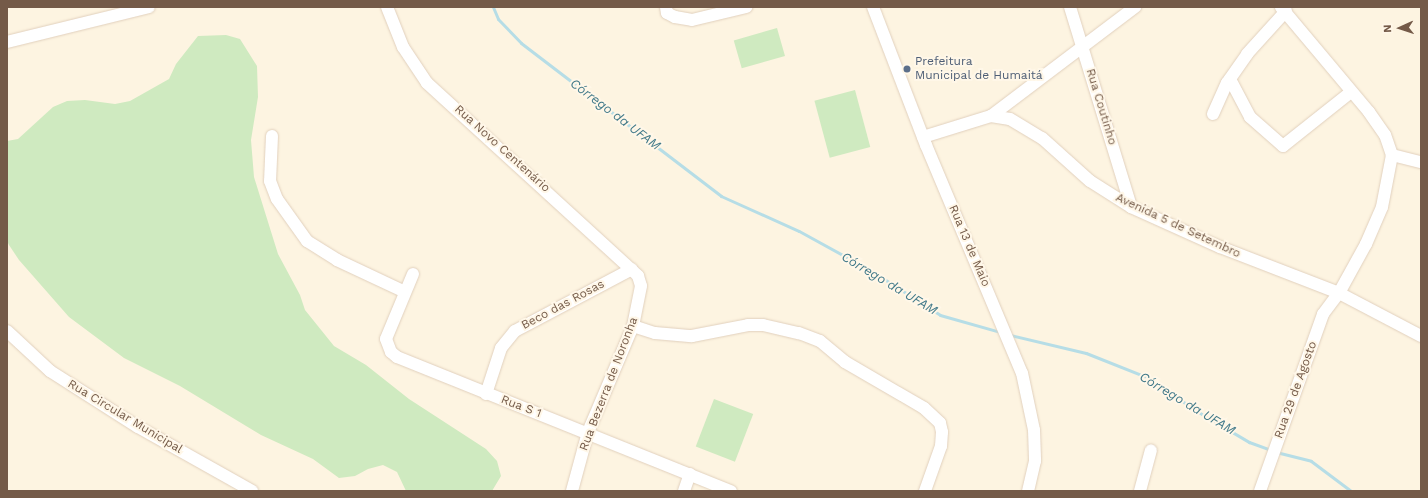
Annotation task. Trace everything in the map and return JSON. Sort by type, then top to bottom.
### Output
[{"type":"street","points":[[7,42],[149,7]]},
{"type":"street","name":"Rua Novo Centenário","points":[[387,7],[403,47],[427,83],[635,273]]},
{"type":"street","points":[[666,10],[682,20],[692,20],[746,7]]},
{"type":"street","name":"Rua 13 de Maio","points":[[873,7],[923,137],[1022,373],[1034,430],[1035,461],[1028,491]]},
{"type":"street","name":"Rua Coutinho","points":[[1070,7],[1131,207]]},
{"type":"street","points":[[991,116],[1135,7]]},
{"type":"street","points":[[1213,114],[1230,79],[1247,54],[1284,9],[1385,135],[1392,155],[1421,162]]},
{"type":"street","points":[[1230,79],[1250,117],[1283,146],[1351,92]]},
{"type":"street","name":"Avenida 5 de Setembro","points":[[923,137],[991,116],[1010,119],[1024,125],[1042,138],[1090,181],[1131,207],[1220,247],[1339,293],[1421,336]]},
{"type":"street","points":[[272,136],[270,181],[277,199],[307,241],[337,260],[405,292]]},
{"type":"street","name":"Rua 29 de Agosto","points":[[1260,491],[1323,314],[1339,293],[1366,244],[1382,206],[1392,155]]},
{"type":"street","name":"Rua Bezerra de Noronha","points":[[572,491],[588,432],[633,326],[641,286],[635,273]]},
{"type":"street","name":"Beco das Rosas","points":[[486,394],[501,348],[515,331],[635,273]]},
{"type":"street","name":"Rua S 1","points":[[413,274],[387,330],[387,346],[391,352],[486,394],[588,432],[731,491]]},
{"type":"street","points":[[633,326],[672,335],[692,336],[748,325],[763,326],[799,333],[820,341],[845,362],[924,408],[940,423],[942,432],[941,446],[925,491]]},
{"type":"street","name":"Rua Circular Municipal","points":[[7,331],[50,371],[138,427],[252,491]]},
{"type":"street","points":[[1140,491],[1151,450]]},
{"type":"street","points":[[684,491],[690,474]]},
{"type":"green space","points":[[777,28],[785,56],[742,68],[734,40]]},
{"type":"green space","points":[[226,35],[240,39],[257,66],[258,97],[251,140],[254,177],[278,254],[300,295],[305,310],[334,346],[366,365],[409,399],[486,449],[497,461],[501,476],[492,491],[406,491],[397,472],[383,465],[368,469],[355,476],[339,478],[313,459],[261,435],[180,386],[124,358],[69,317],[19,260],[9,245],[7,241],[7,141],[18,139],[53,107],[67,101],[85,100],[115,104],[130,101],[169,79],[176,64],[198,36]]},
{"type":"green space","points":[[855,90],[870,147],[830,158],[814,101]]},
{"type":"green space","points":[[714,399],[753,414],[735,462],[696,447]]},
{"type":"waterway","name":"Córrego da UFAM","points":[[493,7],[498,19],[521,43],[721,196],[799,231],[870,270],[940,315],[1000,332]]},
{"type":"waterway","name":"Córrego da UFAM","points":[[1010,335],[1086,353],[1149,378],[1195,410],[1249,442],[1271,450]]},
{"type":"waterway","name":"Córrego da UFAM","points":[[1276,452],[1311,461],[1351,491]]},
{"type":"place","name":"Prefeitura Municipal de Humaitá","points":[[907,69]]}]
